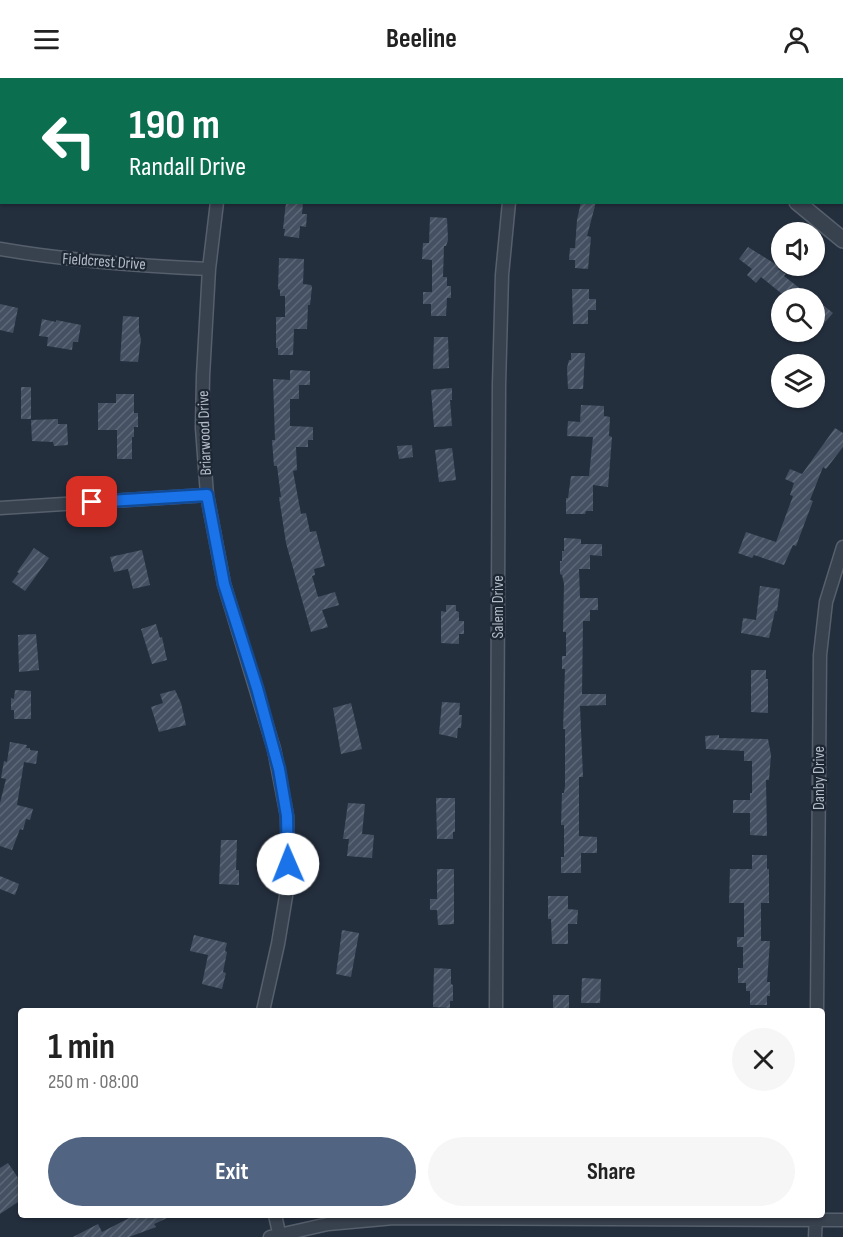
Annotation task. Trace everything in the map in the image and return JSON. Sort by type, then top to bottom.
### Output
[{"type":"street","name":"Briarwood Drive","points":[[217,204],[209,269],[202,428],[207,495],[224,584],[274,749],[287,816],[286,896],[264,1008]]},
{"type":"street","name":"Salem Drive","points":[[496,1008],[500,374],[502,266],[509,204]]},
{"type":"street","points":[[798,204],[843,240]]},
{"type":"street","name":"Fieldcrest Drive","points":[[0,249],[51,258],[209,269]]},
{"type":"street","points":[[0,508],[207,495]]},
{"type":"street","name":"Danby Drive","points":[[817,1008],[820,655],[826,602],[843,547]]},
{"type":"street","points":[[275,1218],[276,1236],[357,1220],[394,1218]]},
{"type":"street","points":[[815,1237],[816,1218],[843,1220]]},
{"type":"building","points":[[286,204],[303,204],[302,214],[307,214],[306,227],[300,226],[299,238],[284,236],[285,229],[283,229]]},
{"type":"building","points":[[581,204],[595,204],[587,236],[591,237],[588,269],[575,268],[575,260],[569,260],[570,248],[575,248]]},
{"type":"building","points":[[430,217],[447,218],[448,240],[444,246],[443,277],[447,277],[447,286],[451,286],[451,298],[447,298],[446,316],[431,316],[431,304],[423,304],[423,292],[432,292],[432,260],[422,259],[423,243],[429,243]]},
{"type":"building","points":[[748,247],[771,261],[771,276],[784,276],[799,288],[775,288],[761,277],[756,283],[747,275],[752,269],[739,259]]},
{"type":"building","points":[[279,258],[304,259],[303,284],[312,287],[310,305],[308,305],[307,329],[294,329],[293,355],[278,355],[278,348],[276,348],[276,317],[285,317],[285,296],[280,296],[278,289]]},
{"type":"building","points":[[572,289],[589,289],[589,299],[596,299],[596,310],[588,310],[588,324],[573,324]]},
{"type":"building","points":[[0,304],[18,308],[13,333],[0,330]]},
{"type":"building","points":[[825,307],[833,313],[825,322]]},
{"type":"building","points":[[123,316],[139,317],[141,339],[138,362],[120,361]]},
{"type":"building","points":[[42,319],[81,325],[78,342],[73,342],[72,350],[47,346],[48,337],[39,336]]},
{"type":"building","points":[[434,337],[448,337],[449,368],[433,369]]},
{"type":"building","points":[[571,353],[585,353],[583,389],[568,389],[567,368],[571,360]]},
{"type":"building","points":[[290,370],[310,371],[310,385],[299,385],[299,399],[290,399],[290,426],[313,427],[313,440],[308,440],[308,447],[296,447],[297,470],[293,471],[301,514],[306,513],[310,532],[316,531],[325,566],[314,569],[315,575],[312,576],[318,597],[335,592],[339,605],[322,610],[328,627],[311,632],[286,543],[277,466],[274,466],[273,379],[290,380]]},
{"type":"building","points":[[21,387],[31,387],[31,419],[21,419]]},
{"type":"building","points":[[452,388],[452,400],[450,400],[452,426],[434,427],[431,390]]},
{"type":"building","points":[[116,394],[134,394],[134,413],[138,413],[138,427],[134,427],[134,437],[132,437],[132,459],[117,459],[117,430],[98,430],[98,403],[116,403]]},
{"type":"building","points":[[581,405],[604,406],[604,416],[610,417],[609,436],[612,437],[608,487],[593,485],[593,511],[586,511],[585,514],[566,514],[566,498],[568,498],[571,476],[589,476],[593,437],[567,436],[568,421],[580,422]]},
{"type":"building","points":[[58,419],[58,424],[67,424],[68,445],[54,446],[53,442],[32,441],[31,420]]},
{"type":"building","points":[[835,428],[843,433],[843,447],[826,469],[823,467],[796,546],[793,545],[784,565],[754,555],[752,558],[738,553],[746,532],[776,542],[793,496],[790,495],[794,483],[785,479],[790,469],[802,474]]},
{"type":"building","points":[[412,445],[413,457],[399,459],[397,446]]},
{"type":"building","points":[[452,448],[456,480],[439,482],[435,450]]},
{"type":"building","points":[[564,538],[581,539],[581,544],[602,544],[602,556],[590,555],[590,569],[579,569],[580,598],[598,598],[598,610],[590,610],[590,621],[583,621],[582,694],[606,694],[606,705],[580,706],[583,777],[579,777],[579,836],[597,837],[597,853],[581,853],[581,873],[561,873],[561,857],[564,857],[564,825],[561,825],[562,793],[564,793],[565,786],[565,729],[563,729],[565,669],[562,669],[562,656],[566,656],[566,632],[563,632],[564,584],[560,574],[560,561],[562,561],[562,551],[564,551]]},
{"type":"building","points":[[34,548],[49,558],[25,591],[12,582]]},
{"type":"building","points":[[142,550],[150,585],[133,589],[128,569],[114,572],[110,557]]},
{"type":"building","points":[[760,586],[780,589],[777,611],[775,611],[769,638],[741,633],[743,618],[756,620]]},
{"type":"building","points":[[446,605],[456,605],[459,621],[464,621],[464,634],[459,634],[459,644],[441,643],[441,611],[446,612]]},
{"type":"building","points":[[156,624],[160,638],[162,637],[167,660],[152,664],[141,629]]},
{"type":"building","points":[[36,634],[39,670],[19,672],[18,635]]},
{"type":"building","points":[[751,670],[766,670],[768,713],[751,712]]},
{"type":"building","points":[[15,690],[31,691],[31,719],[14,719],[11,698],[14,699]]},
{"type":"building","points":[[175,690],[181,703],[186,725],[159,732],[151,707],[163,703],[160,694]]},
{"type":"building","points":[[442,702],[460,703],[461,728],[458,728],[457,738],[439,734]]},
{"type":"building","points":[[351,703],[362,749],[341,754],[333,708]]},
{"type":"building","points":[[719,735],[719,738],[768,739],[771,755],[769,780],[766,780],[767,836],[750,835],[750,813],[733,813],[733,800],[750,800],[752,761],[744,761],[744,751],[706,749],[705,736]]},
{"type":"building","points":[[10,742],[27,745],[26,748],[38,751],[36,764],[24,762],[17,805],[33,809],[30,820],[26,819],[23,830],[20,829],[12,850],[0,846],[0,803],[6,779],[1,778],[4,761],[7,762]]},
{"type":"building","points":[[436,798],[455,798],[453,839],[437,839]]},
{"type":"building","points":[[348,803],[365,804],[362,834],[374,835],[372,858],[347,856],[349,839],[343,839]]},
{"type":"building","points":[[221,840],[237,840],[236,870],[239,870],[239,885],[219,884]]},
{"type":"building","points":[[752,855],[767,855],[767,869],[769,869],[769,903],[761,903],[761,941],[770,941],[767,982],[770,982],[770,996],[767,996],[767,1005],[750,1005],[750,991],[746,991],[746,983],[738,983],[738,968],[743,968],[743,947],[737,947],[737,937],[744,937],[744,903],[729,903],[730,869],[752,869]]},
{"type":"building","points":[[437,869],[454,869],[454,924],[438,925],[437,910],[430,910],[430,899],[437,899]]},
{"type":"building","points":[[0,876],[19,884],[15,895],[0,889]]},
{"type":"building","points":[[548,896],[568,896],[568,909],[578,910],[577,924],[568,924],[568,944],[552,944],[551,919],[548,919]]},
{"type":"building","points":[[342,930],[359,933],[351,977],[336,974]]},
{"type":"building","points":[[194,935],[227,943],[223,972],[226,973],[222,989],[202,984],[208,955],[190,951]]},
{"type":"building","points":[[434,968],[451,969],[453,1001],[450,1001],[450,1008],[433,1007]]},
{"type":"building","points":[[582,978],[601,979],[600,1003],[581,1003]]},
{"type":"building","points":[[553,995],[569,995],[569,1008],[553,1008]]},
{"type":"building","points":[[8,1163],[18,1178],[18,1202],[0,1214],[0,1168]]},
{"type":"building","points":[[129,1218],[167,1218],[154,1224],[156,1227],[129,1237],[73,1237],[98,1224],[102,1232]]},
{"type":"route","points":[[92,502],[207,495],[224,584],[257,688],[279,769],[287,816],[288,864]]}]
